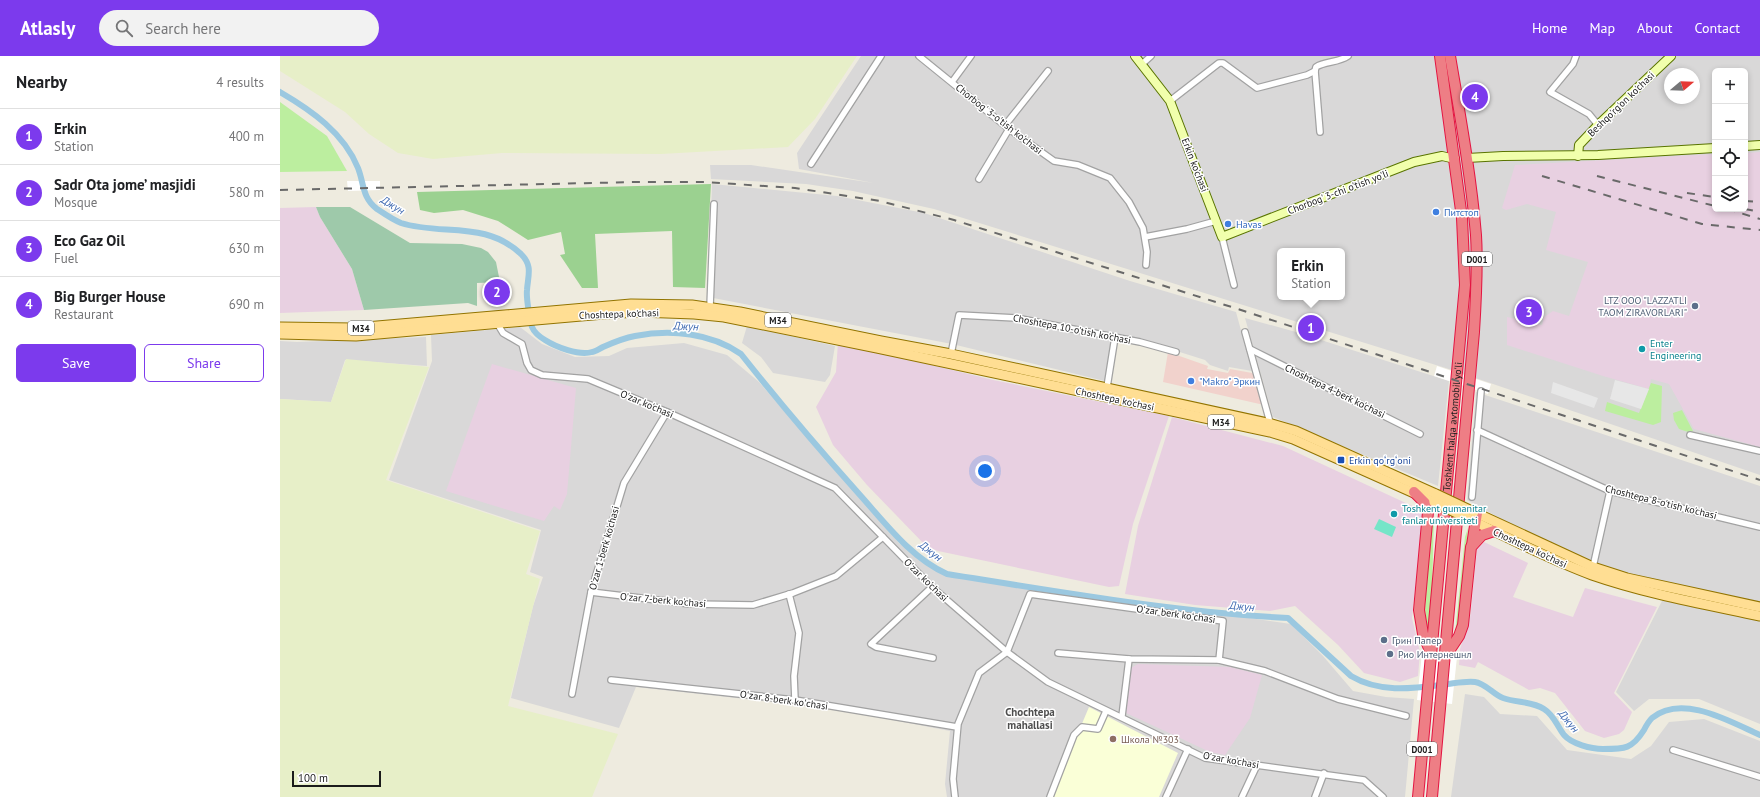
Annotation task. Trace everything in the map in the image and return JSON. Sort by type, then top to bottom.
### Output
[{"type":"highway","name":"Toshkent halqa avtomobil yo'li","points":[[1418,797],[1465,285],[1464,243],[1455,159],[1440,56]]},
{"type":"highway","name":"Toshkent halqa avtomobil yo'li","points":[[1432,797],[1440,703],[1446,656],[1476,305],[1476,235],[1467,158],[1450,56]]},
{"type":"highway","points":[[1455,159],[1467,158]]},
{"type":"highway","points":[[1414,492],[1425,503],[1428,512],[1419,610],[1423,634],[1432,655]]},
{"type":"highway","points":[[1446,656],[1459,636],[1463,625],[1474,517]]},
{"type":"highway","points":[[1471,547],[1482,535],[1494,531]]},
{"type":"main road","name":"Erkin ko'chasi","points":[[1135,56],[1170,101],[1222,237]]},
{"type":"main road","name":"Beshqo'rg'on ko'chasi","points":[[1578,156],[1579,145],[1671,56]]},
{"type":"main road","points":[[1748,146],[1760,145]]},
{"type":"main road","points":[[1467,158],[1503,156],[1578,156],[1712,148]]},
{"type":"main road","name":"Chorbog' 3-chi o'tish yo'li","points":[[1222,237],[1414,162],[1442,156],[1455,159]]},
{"type":"main road","name":"Choshtepa ko'chasi","points":[[441,324],[653,304],[710,307],[881,342],[950,354],[1000,369],[1271,428],[1296,431],[1474,517],[1593,567],[1627,578],[1730,605],[1760,616]]},
{"type":"main road","name":"Choshtepa ko'chasi","points":[[554,314],[639,312],[711,316],[877,348],[1106,387],[1271,428],[1414,492],[1435,498]]},
{"type":"main road","name":"Choshtepa ko'chasi","points":[[441,324],[497,323],[508,318]]},
{"type":"main road","name":"M34","points":[[280,327],[354,328],[441,324]]},
{"type":"main road","name":"M34","points":[[280,334],[356,336],[441,324]]},
{"type":"main road","name":"Choshtepa ko'chasi","points":[[1474,517],[1494,531],[1591,575],[1661,595],[1730,605],[1760,607]]},
{"type":"street","points":[[811,164],[881,56]]},
{"type":"street","name":"Chorbog' 3-o'tish ko'chasi","points":[[919,56],[1009,129],[1054,160],[1078,165],[1110,178],[1137,214],[1145,237],[1147,252],[1146,265]]},
{"type":"street","points":[[952,82],[971,56]]},
{"type":"street","points":[[1142,64],[1151,56]]},
{"type":"street","points":[[1320,132],[1315,71],[1316,67],[1343,60],[1348,56]]},
{"type":"street","points":[[1576,56],[1573,64],[1550,92],[1589,114],[1598,125]]},
{"type":"street","points":[[1170,101],[1221,62],[1257,88],[1306,75],[1315,71]]},
{"type":"street","points":[[979,179],[1009,129],[1006,124],[1048,71]]},
{"type":"street","points":[[710,307],[714,204]]},
{"type":"street","points":[[1145,237],[1187,229],[1216,221]]},
{"type":"street","name":"Erkin ko'chasi","points":[[1222,237],[1234,285]]},
{"type":"street","name":"Choshtepa 10-o'tish ko'chasi","points":[[950,354],[959,315],[1016,318],[1115,337],[1176,352]]},
{"type":"street","name":"O'zar ko'chasi","points":[[497,323],[503,333],[522,344],[527,363],[531,370],[542,375],[588,379],[667,412],[835,488],[932,587],[1007,652],[1048,682],[1106,711],[1122,716],[1205,758],[1364,780],[1383,797]]},
{"type":"street","points":[[1245,332],[1271,428]]},
{"type":"street","points":[[1106,387],[1115,337]]},
{"type":"street","name":"Choshtepa 4-berk ko'chasi","points":[[1250,349],[1420,434]]},
{"type":"street","points":[[1472,497],[1481,391]]},
{"type":"street","name":"O'zar 1-berk ko'chasi","points":[[572,694],[591,592],[624,483],[667,412]]},
{"type":"street","name":"Choshtepa 8-o'tish ko'chasi","points":[[1477,430],[1610,491],[1760,527]]},
{"type":"street","points":[[1690,435],[1760,451]]},
{"type":"street","points":[[1593,567],[1610,491]]},
{"type":"street","name":"O'zar 7-berk ko'chasi","points":[[591,592],[690,604],[753,605],[789,594],[836,576],[883,537]]},
{"type":"street","points":[[932,587],[871,644],[876,647],[933,658]]},
{"type":"street","points":[[789,594],[799,633],[794,676],[795,700]]},
{"type":"street","name":"Oʻzar berk koʻchasi","points":[[1007,652],[1030,594],[1223,621],[1219,660]]},
{"type":"street","points":[[955,797],[953,778],[957,727],[979,673],[1007,652]]},
{"type":"street","points":[[1058,653],[1130,659],[1219,660],[1265,671],[1338,699],[1406,716]]},
{"type":"street","points":[[1122,716],[1130,659]]},
{"type":"street","name":"Oʻzar 8-berk koʻchasi","points":[[611,680],[795,700],[957,727]]},
{"type":"street","points":[[1050,797],[1074,736],[1082,727],[1098,729],[1106,711]]},
{"type":"street","points":[[1166,797],[1188,749]]},
{"type":"street","points":[[1673,750],[1760,777]]},
{"type":"street","points":[[1242,797],[1257,765]]},
{"type":"street","points":[[1316,797],[1324,774]]},
{"type":"street","points":[[1319,790],[1319,797]]},
{"type":"shaded area","points":[[280,56],[857,56],[815,119],[788,147],[661,154],[502,153],[433,159],[398,153],[369,134],[345,112],[280,71]]},
{"type":"shaded area","points":[[861,56],[1760,56],[1760,475],[1452,370],[934,209],[853,191],[806,184],[711,179],[710,165],[751,165],[874,183],[799,169],[797,153]]},
{"type":"shaded area","points":[[1760,152],[1760,447],[1694,429],[1669,384],[1651,379],[1649,389],[1507,345],[1507,317],[1542,325],[1544,317],[1553,311],[1569,316],[1588,262],[1546,250],[1556,212],[1527,204],[1506,210],[1502,208],[1515,165],[1712,154],[1712,212],[1748,212],[1748,153]]},
{"type":"shaded area","points":[[712,184],[837,196],[924,213],[1130,281],[1236,312],[1252,371],[1229,367],[1228,371],[1210,365],[1205,360],[1148,342],[1116,334],[1109,382],[952,344],[708,297]]},
{"type":"shaded area","points":[[316,207],[320,217],[352,269],[364,310],[280,313],[280,208]]},
{"type":"shaded area","points":[[316,207],[350,207],[410,243],[462,244],[481,248],[488,252],[496,262],[500,282],[477,283],[477,306],[468,303],[364,310],[352,269],[320,217]]},
{"type":"shaded area","points":[[1245,318],[1296,332],[1449,381],[1438,486],[1273,417]]},
{"type":"shaded area","points":[[747,326],[835,346],[830,375],[825,382],[773,373],[761,357],[742,343]]},
{"type":"shaded area","points":[[520,327],[542,344],[575,357],[609,356],[627,348],[684,343],[727,355],[759,382],[899,543],[941,574],[1291,624],[1323,656],[1353,691],[1386,697],[1414,699],[1405,797],[947,797],[945,784],[950,731],[836,709],[636,687],[619,728],[511,698],[533,606],[543,577],[530,572],[541,530],[389,480],[432,361],[431,335]]},
{"type":"shaded area","points":[[426,337],[427,366],[345,360],[331,402],[280,399],[280,341],[297,342]]},
{"type":"shaded area","points":[[838,342],[993,380],[1169,416],[1133,524],[1119,586],[1109,587],[938,551],[926,546],[867,485],[833,445],[816,407],[836,372]]},
{"type":"shaded area","points":[[1168,352],[1208,366],[1207,369],[1228,373],[1230,369],[1252,373],[1256,376],[1264,405],[1163,382]]},
{"type":"shaded area","points":[[346,359],[429,367],[386,480],[540,531],[526,574],[540,579],[508,706],[618,734],[592,797],[280,797],[280,399],[331,402]]},
{"type":"shaded area","points":[[492,364],[576,388],[567,494],[560,510],[554,506],[544,521],[446,491]]},
{"type":"shaded area","points":[[1615,380],[1649,389],[1641,409],[1610,399]]},
{"type":"shaded area","points":[[1553,382],[1598,398],[1594,408],[1551,393]]},
{"type":"shaded area","points":[[1476,392],[1760,486],[1760,605],[1622,575],[1563,553],[1467,500]]},
{"type":"shaded area","points":[[1172,417],[1283,446],[1423,511],[1412,618],[1420,652],[1418,676],[1400,682],[1364,673],[1338,645],[1295,606],[1270,611],[1195,605],[1125,594],[1138,526]]},
{"type":"shaded area","points":[[1484,542],[1528,563],[1513,597],[1573,617],[1585,588],[1657,607],[1614,693],[1632,712],[1624,730],[1619,734],[1604,738],[1585,731],[1555,693],[1540,688],[1529,690],[1478,662],[1475,668],[1459,665],[1460,649],[1470,618],[1477,549]]},
{"type":"shaded area","points":[[1663,599],[1760,619],[1760,724],[1699,699],[1649,699],[1634,711],[1616,692]]},
{"type":"shaded area","points":[[1138,664],[1230,667],[1262,675],[1250,718],[1225,755],[1210,752],[1126,713],[1131,668]]},
{"type":"shaded area","points":[[1465,694],[1484,697],[1500,714],[1537,716],[1567,750],[1631,759],[1651,746],[1669,722],[1704,719],[1760,741],[1760,797],[1451,797]]},
{"type":"shaded area","name":"Школа №303","points":[[1089,707],[1178,753],[1159,797],[1054,797],[1065,764]]},
{"type":"green space","points":[[280,102],[327,136],[347,171],[280,172]]},
{"type":"green space","points":[[711,184],[705,288],[673,287],[672,231],[595,234],[598,288],[582,288],[560,255],[565,254],[561,232],[528,240],[498,221],[463,210],[434,213],[420,210],[417,192]]},
{"type":"green space","points":[[1651,383],[1662,386],[1661,422],[1653,425],[1605,411],[1607,402],[1639,413]]},
{"type":"green space","points":[[1682,410],[1693,431],[1691,433],[1679,429],[1674,420],[1673,413]]},
{"type":"green space","points":[[1434,517],[1432,590],[1428,632],[1425,609],[1431,526]]},
{"type":"green space","points":[[1379,519],[1396,527],[1392,537],[1374,529]]},
{"type":"green space","points":[[1468,528],[1459,624],[1455,634],[1465,537]]},
{"type":"pier","points":[[347,181],[380,181],[380,190],[348,191]]},
{"type":"pier","points":[[1437,366],[1491,384],[1488,394],[1434,376]]},
{"type":"pier","points":[[1422,653],[1457,657],[1452,704],[1417,700]]},
{"type":"waterway","name":"Джун","points":[[280,92],[315,115],[335,133],[352,155],[358,168],[366,195],[372,205],[377,209],[401,223],[416,227],[463,231],[493,237],[507,243],[521,254],[525,258],[529,271],[527,298],[532,327],[537,334],[550,343],[574,352],[587,353],[594,352],[614,342],[631,337],[649,334],[676,333],[690,334],[717,341],[741,354],[799,425],[889,529],[922,559],[947,574],[1160,606],[1288,618],[1351,676],[1362,682],[1398,688],[1423,687],[1465,682],[1479,683],[1503,698],[1539,706],[1550,714],[1567,738],[1593,748],[1617,749],[1627,747],[1636,741],[1652,718],[1664,711],[1677,708],[1706,712],[1721,717],[1760,735]]},
{"type":"railway","points":[[1542,176],[1702,224],[1760,230]]},
{"type":"railway","points":[[1597,176],[1712,205]]},
{"type":"railway","points":[[280,190],[637,182],[704,182],[795,188],[880,201],[954,220],[1238,309],[1760,480]]},
{"type":"railway","points":[[1687,193],[1712,197]]},
{"type":"railway","points":[[1748,201],[1760,202]]},
{"type":"railway","points":[[1748,210],[1760,212]]},
{"type":"railway","points":[[1737,212],[1760,219]]},
{"type":"place","name":"Big Burger House","points":[[1475,97]]},
{"type":"place","name":"Питстоп","points":[[1436,212]]},
{"type":"place","name":"Havas","points":[[1228,224]]},
{"type":"place","name":"Sadr Ota jome’ masjidi","points":[[497,292]]},
{"type":"place","name":"LTZ OOO \"LAZZATLI TAOM ZIRAVORLARI\"","points":[[1695,306]]},
{"type":"place","name":"Eco Gaz Oil","points":[[1529,312]]},
{"type":"place","name":"Erkin","points":[[1311,328]]},
{"type":"place","name":"Enter Engineering","points":[[1642,349]]},
{"type":"place","name":"\"Makro\" Эркин","points":[[1191,381]]},
{"type":"place","name":"Erkin qoʻrgʻoni","points":[[1341,460]]},
{"type":"place","name":"Toshkent gumanitar fanlar universiteti","points":[[1394,514]]},
{"type":"place","name":"Грин Папер","points":[[1384,640]]},
{"type":"place","name":"Рио Интернешнл","points":[[1390,654]]},
{"type":"place","name":"Школа №303","points":[[1113,739]]},
{"type":"district","name":"Chochtepa mahallasi","points":[[1030,718]]}]
